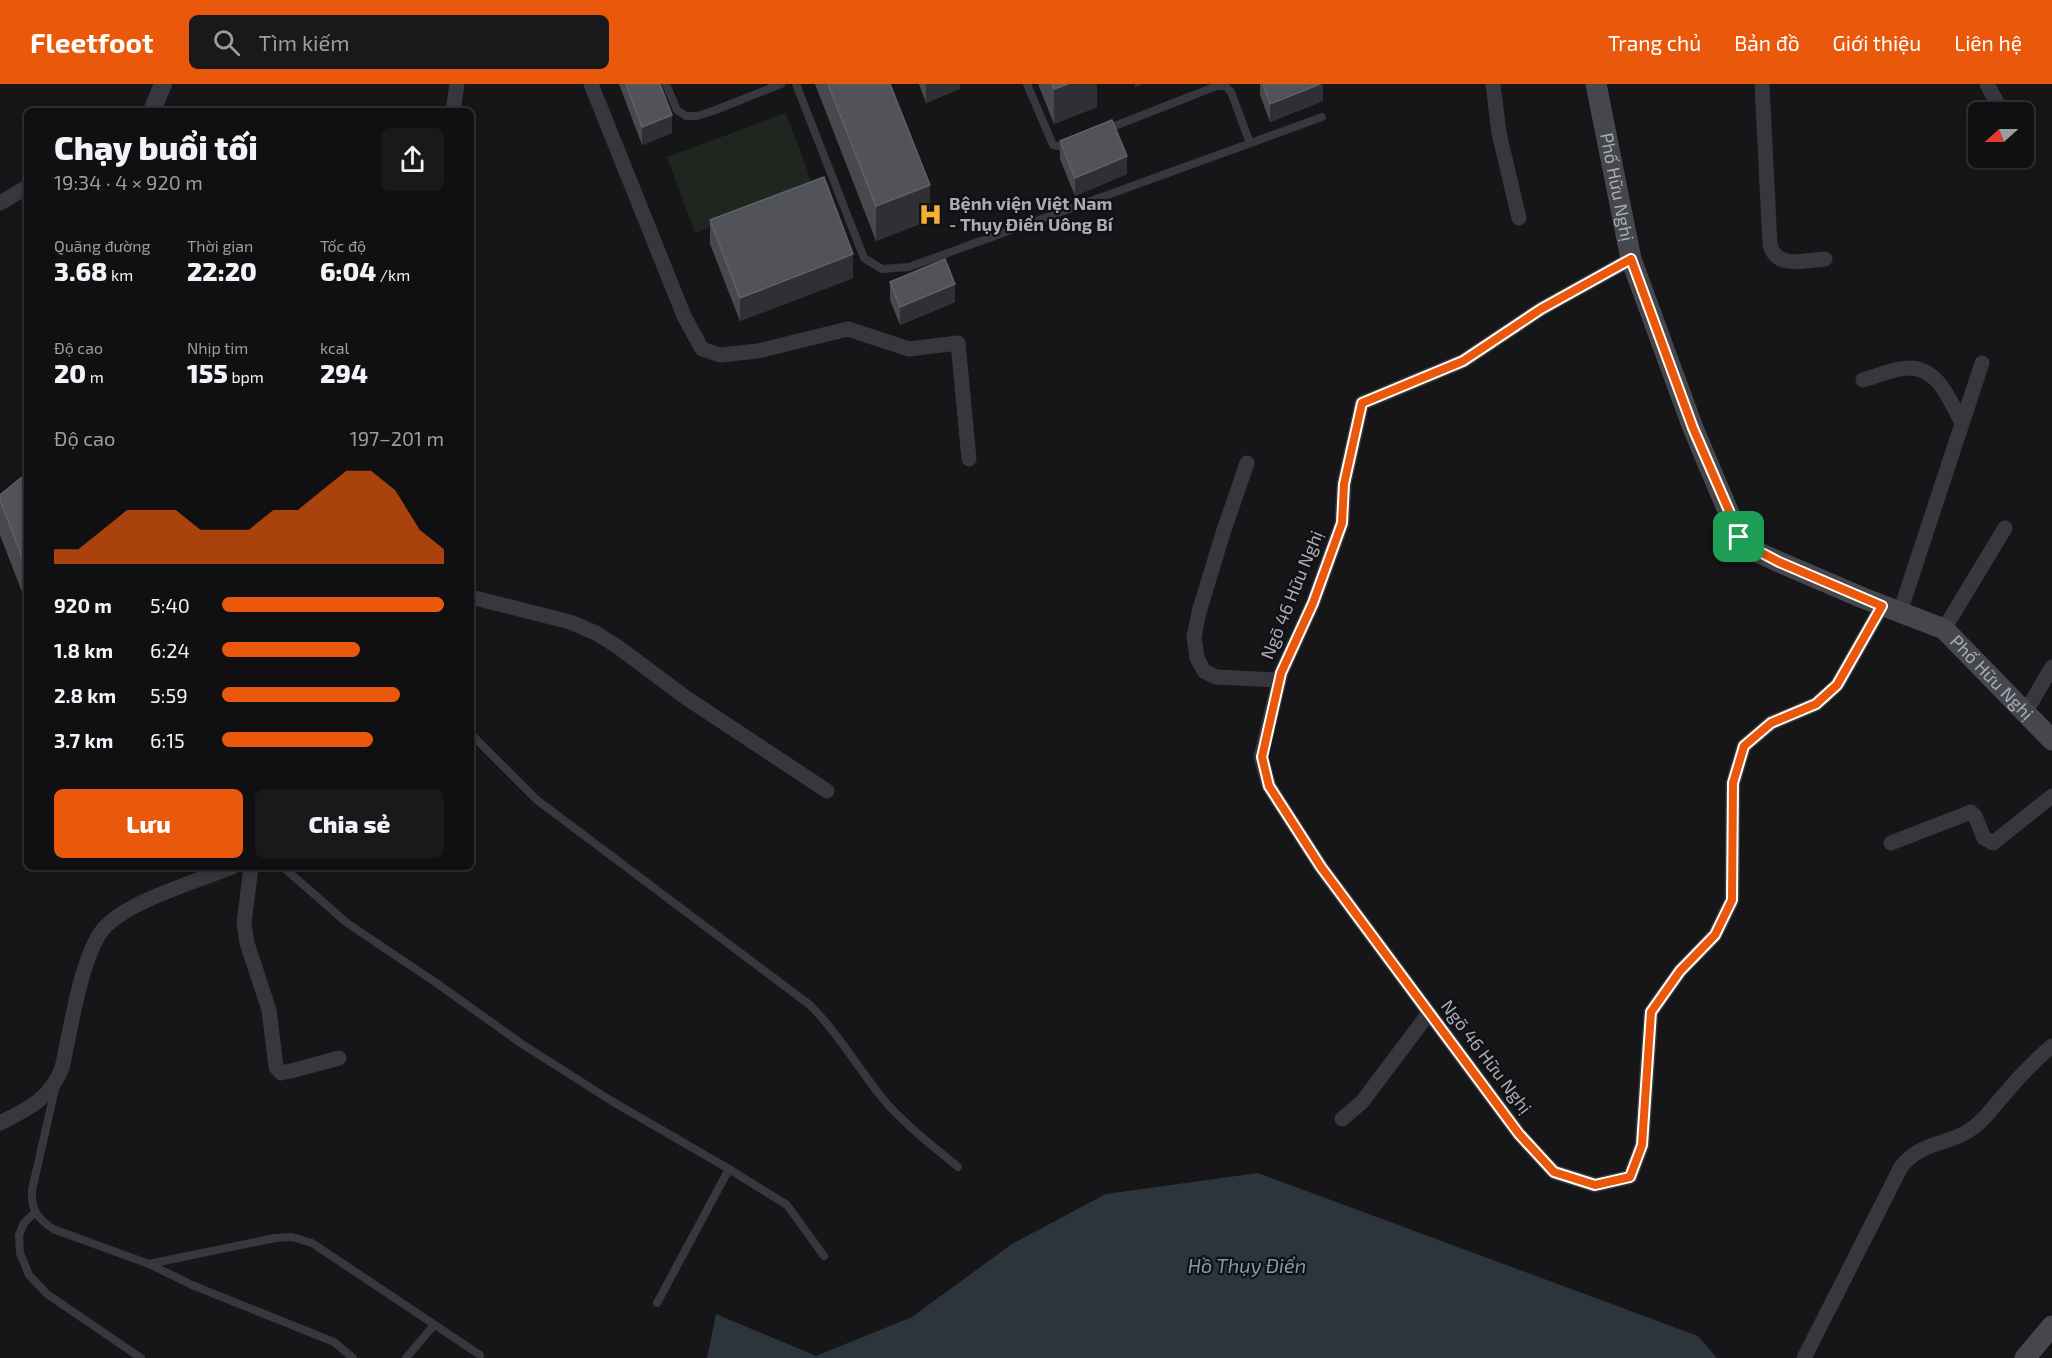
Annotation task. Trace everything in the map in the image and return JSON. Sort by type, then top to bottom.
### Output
[{"type":"main road","name":"Phố Hữu Nghị","points":[[1596,84],[1631,259],[1693,428],[1743,543],[1779,562],[1944,629],[2052,740]]},
{"type":"main road","points":[[2025,1358],[2052,1326]]},
{"type":"street","points":[[153,108],[163,84]]},
{"type":"street","points":[[453,108],[457,84]]},
{"type":"street","points":[[591,84],[684,316],[702,349],[720,355],[758,351],[848,329],[909,349],[958,343],[969,459]]},
{"type":"street","points":[[1493,84],[1499,133],[1520,218]]},
{"type":"street","points":[[1762,84],[1772,253],[1778,260],[1786,262],[1825,259]]},
{"type":"street","points":[[1987,84],[1997,102]]},
{"type":"street","points":[[0,203],[24,189]]},
{"type":"street","name":"Ngõ 46 Hữu Nghị","points":[[1631,259],[1541,309],[1463,361],[1362,403],[1344,484],[1342,523],[1313,603],[1279,680],[1262,757],[1269,786],[1321,867],[1519,1134],[1554,1172],[1595,1185],[1630,1177],[1642,1145],[1651,1012],[1680,971],[1715,935],[1732,900],[1733,783],[1744,746],[1771,723],[1816,704],[1837,685],[1891,609]]},
{"type":"street","points":[[1891,609],[1962,423],[1982,363]]},
{"type":"street","points":[[1863,380],[1908,368],[1925,370],[1937,378],[1962,423]]},
{"type":"street","points":[[1247,463],[1199,612],[1194,637],[1197,658],[1204,671],[1216,677],[1279,680]]},
{"type":"street","points":[[1944,629],[2006,528]]},
{"type":"street","points":[[474,598],[570,622],[596,633],[685,697],[827,791]]},
{"type":"street","points":[[2025,713],[2052,667]]},
{"type":"street","points":[[1891,843],[1971,812],[1984,838],[1993,843],[2052,796]]},
{"type":"street","points":[[0,1123],[39,1102],[57,1081],[62,1068],[87,957],[105,926],[134,906],[224,870]]},
{"type":"street","points":[[251,870],[244,923],[247,943],[269,1010],[276,1067],[281,1072],[291,1071],[339,1058]]},
{"type":"street","points":[[1342,1119],[1362,1102],[1429,1013]]},
{"type":"street","points":[[1804,1358],[1901,1167],[1922,1148],[1961,1135],[1974,1128],[2028,1067],[2052,1046]]},
{"type":"lane","points":[[666,84],[677,110],[686,116],[697,116],[781,84]]},
{"type":"lane","points":[[796,84],[864,258],[882,269],[909,267],[1322,117]]},
{"type":"lane","points":[[1027,84],[1053,145],[1063,147],[1073,143]]},
{"type":"lane","points":[[1094,135],[1209,89],[1225,86],[1231,92],[1250,143]]},
{"type":"lane","points":[[474,737],[537,800],[810,1005],[828,1023],[884,1101],[903,1121],[958,1167]]},
{"type":"lane","points":[[285,870],[347,924],[435,982],[522,1044],[610,1100],[729,1168],[787,1205],[824,1256]]},
{"type":"lane","points":[[57,1081],[32,1190],[31,1202],[34,1213],[42,1222],[53,1229],[149,1264],[192,1285],[334,1342],[353,1358]]},
{"type":"lane","points":[[657,1303],[729,1168]]},
{"type":"lane","points":[[34,1213],[24,1223],[19,1235],[20,1252],[29,1275],[47,1294],[141,1358]]},
{"type":"lane","points":[[149,1264],[275,1238],[292,1237],[312,1243],[480,1355]]},
{"type":"lane","points":[[406,1358],[434,1325]]},
{"type":"shaded area","points":[[786,113],[814,188],[695,233],[667,157]]},
{"type":"water","name":"Hồ Thụy Điển","points":[[1258,1173],[1698,1336],[1717,1358],[707,1358],[716,1314],[816,1356],[912,1317],[1012,1244],[1106,1194]]},
{"type":"building","points":[[626,84],[660,84],[672,115],[642,127]]},
{"type":"building","points":[[828,84],[890,84],[930,185],[876,206]]},
{"type":"building","points":[[1052,84],[1068,84],[1054,89]]},
{"type":"building","points":[[1263,84],[1320,84],[1270,104]]},
{"type":"building","points":[[1112,120],[1127,156],[1075,178],[1060,141]]},
{"type":"building","points":[[824,177],[853,254],[740,298],[710,220]]},
{"type":"building","points":[[945,259],[955,284],[900,307],[890,282]]},
{"type":"building","points":[[24,475],[24,562],[0,500],[0,495]]},
{"type":"place","name":"Bệnh viện Việt Nam - Thụy Điển Uông Bí","points":[[931,214]]},
{"type":"route","points":[[1631,259],[1693,428],[1739,537],[1749,548],[1882,606],[1837,685],[1816,704],[1771,723],[1744,746],[1733,783],[1732,900],[1715,935],[1680,971],[1651,1012],[1642,1145],[1630,1177],[1595,1185],[1554,1172],[1519,1134],[1321,867],[1269,786],[1262,757],[1266,733],[1281,673],[1313,603],[1342,523],[1344,484],[1362,403],[1463,361],[1541,309],[1631,259]]}]
